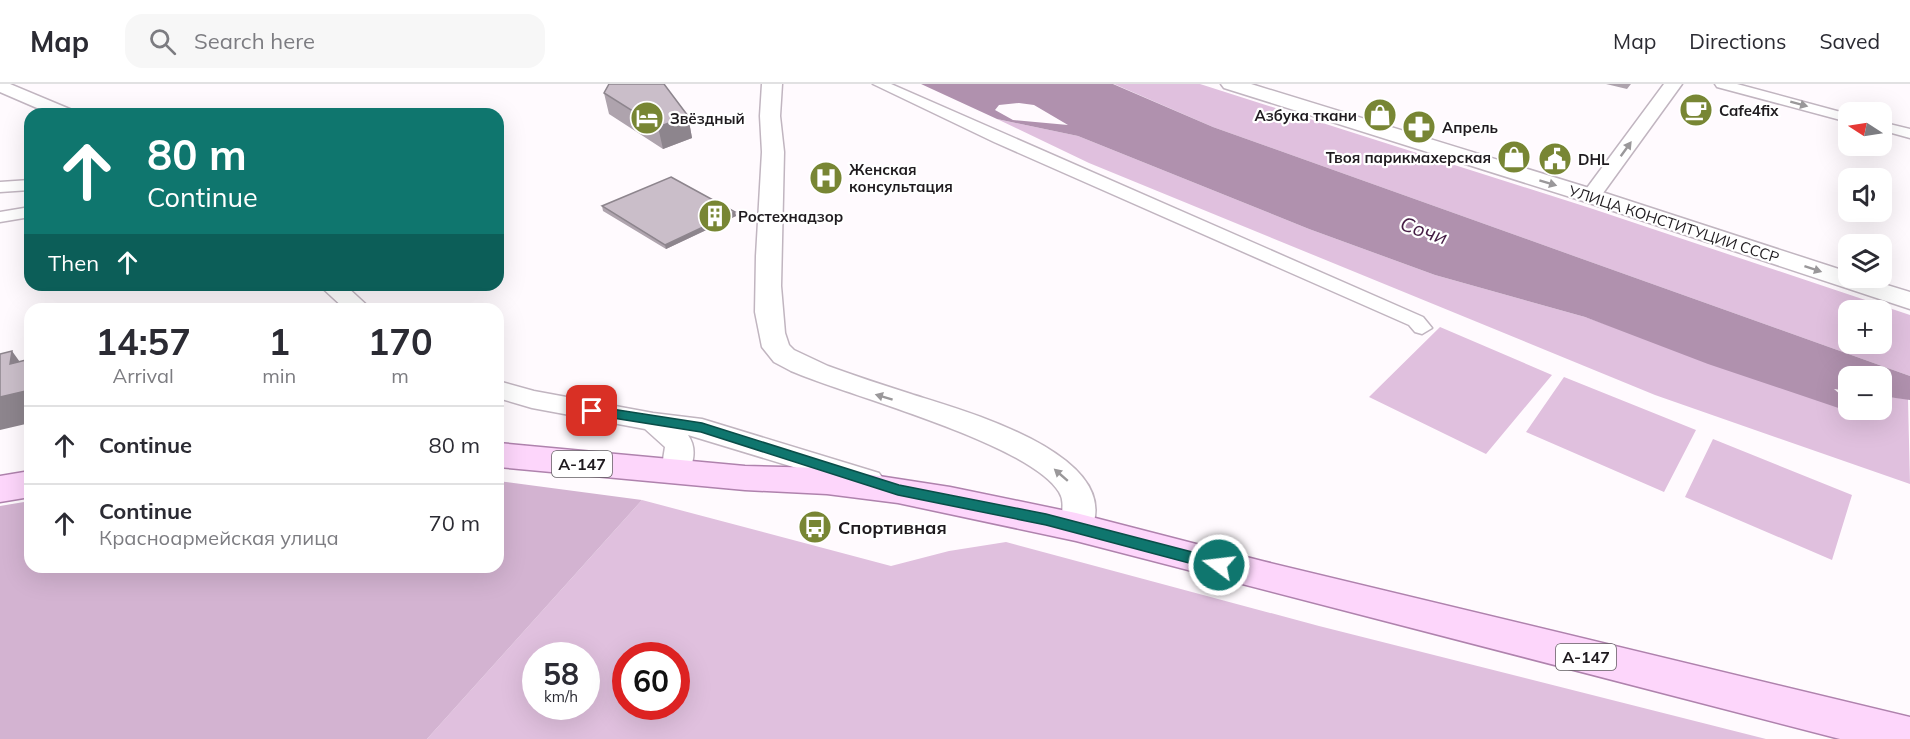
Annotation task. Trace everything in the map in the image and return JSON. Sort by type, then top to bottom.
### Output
[{"type":"main road","name":"УЛИЦА КОНСТИТУЦИИ СССР","points":[[1231,84],[1591,196],[1910,301]]},
{"type":"main road","points":[[752,87],[771,95],[773,151],[768,291],[774,344],[781,354],[837,380],[980,430],[1036,456],[1071,483],[1078,497],[1080,511],[1076,527]]},
{"type":"main road","name":"А-147","points":[[508,457],[660,471],[827,481],[898,490],[1076,527],[1262,576],[1910,737]]},
{"type":"main road","points":[[0,489],[24,485]]},
{"type":"street","points":[[880,84],[1416,321],[1422,328]]},
{"type":"street","points":[[1591,196],[1673,84]]},
{"type":"street","points":[[1722,84],[1838,115]]},
{"type":"street","points":[[0,86],[52,108]]},
{"type":"street","points":[[1892,129],[1910,134]]},
{"type":"street","points":[[0,187],[24,185]]},
{"type":"street","points":[[0,218],[24,213]]},
{"type":"street","points":[[338,291],[352,303]]},
{"type":"street","points":[[504,391],[532,399],[653,422],[679,442],[680,453],[660,471]]},
{"type":"street","name":"А-147","points":[[653,422],[710,430],[898,490]]},
{"type":"shaded area","points":[[1114,84],[1200,84],[1590,208],[1865,300],[1838,300],[1838,350],[1213,127]]},
{"type":"shaded area","points":[[997,119],[1078,136],[1309,229],[1435,275],[1585,317],[1838,407],[1838,420],[1892,420],[1892,397],[1908,399],[1910,484],[1655,395],[1089,163]]},
{"type":"shaded area","points":[[1892,309],[1910,315],[1910,376],[1892,370],[1892,366],[1882,366],[1848,354],[1892,354]]},
{"type":"shaded area","points":[[1440,327],[1552,375],[1486,454],[1369,397]]},
{"type":"shaded area","points":[[1564,377],[1696,430],[1664,492],[1526,432]]},
{"type":"shaded area","points":[[1713,439],[1852,495],[1832,560],[1685,497]]},
{"type":"shaded area","points":[[504,482],[642,500],[427,739],[0,739],[0,506],[24,502],[24,573],[504,573]]},
{"type":"shaded area","points":[[642,500],[891,566],[949,551],[1006,542],[1319,626],[1766,739],[427,739]]},
{"type":"water","name":"Сочи","points":[[921,84],[1113,84],[1213,127],[1838,350],[1838,354],[1848,354],[1882,366],[1838,366],[1838,390],[1834,389],[1838,392],[1838,408],[1708,364],[1585,317],[1435,275],[1309,229],[1078,136],[997,119]],"holes":[[[1019,103],[1034,105],[1068,125],[1013,120],[995,110],[999,105]]]},
{"type":"water","points":[[1892,370],[1910,376],[1910,400],[1892,398]]},
{"type":"building","points":[[609,84],[664,84],[688,116],[658,127],[604,93]]},
{"type":"building","name":"Ростехнадзор","points":[[671,177],[735,212],[665,245],[602,206]]},
{"type":"building","points":[[12,351],[10,364],[24,360],[24,391],[0,397],[0,354]]},
{"type":"place","name":"Cafe4fix","points":[[1696,110]]},
{"type":"place","name":"Азбука ткани","points":[[1380,115]]},
{"type":"place","name":"Звёздный","points":[[647,118]]},
{"type":"place","name":"Апрель","points":[[1419,127]]},
{"type":"place","name":"Твоя парикмахерская","points":[[1514,157]]},
{"type":"place","name":"DHL","points":[[1555,159]]},
{"type":"place","name":"Женская консультация","points":[[826,178]]},
{"type":"place","name":"Ростехнадзор","points":[[715,216]]},
{"type":"place","name":"Спортивная","points":[[815,527]]},
{"type":"route","points":[[592,411],[702,428],[898,490],[1046,519],[1219,565]]}]
